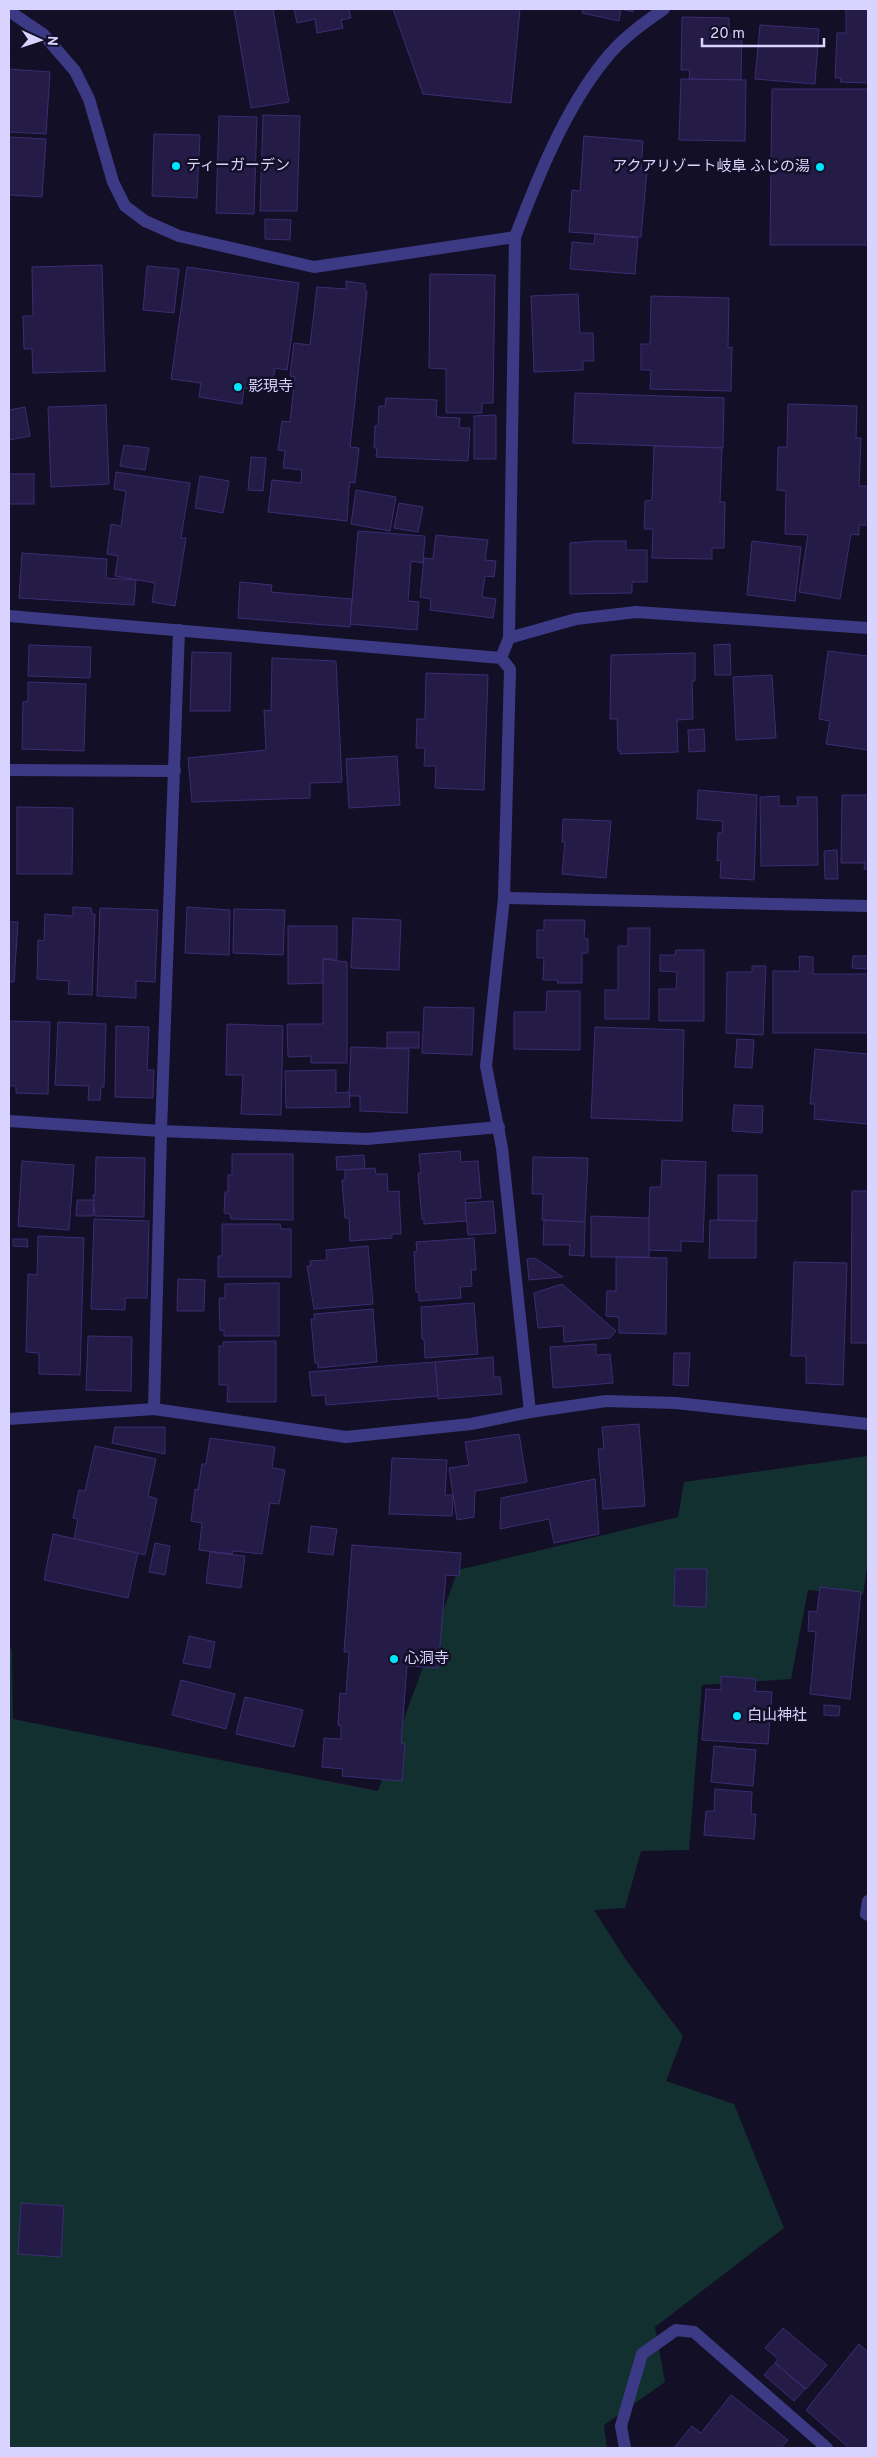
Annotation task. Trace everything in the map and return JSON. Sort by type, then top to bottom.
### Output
[{"type":"street","points":[[501,658],[509,638],[515,237],[532,192],[579,95],[604,60],[634,31],[664,9]]},
{"type":"street","points":[[9,11],[43,34],[75,71],[89,99],[113,182],[125,206],[145,221],[162,229],[179,236],[314,267],[515,237]]},
{"type":"street","points":[[509,638],[576,619],[636,612],[868,628]]},
{"type":"street","points":[[9,616],[501,658],[510,669],[504,898],[486,1066],[499,1127],[530,1412]]},
{"type":"street","points":[[154,1409],[161,1131],[179,630]]},
{"type":"street","points":[[9,770],[175,771]]},
{"type":"street","points":[[504,898],[868,906]]},
{"type":"street","points":[[9,1121],[161,1131],[367,1139],[499,1127]]},
{"type":"street","points":[[9,1419],[154,1409],[346,1437],[471,1424],[530,1412],[606,1401],[676,1403],[868,1424]]},
{"type":"street","points":[[868,1901],[866,1914],[868,1915]]},
{"type":"street","points":[[625,2448],[621,2426],[642,2354],[676,2330],[694,2332],[827,2448]]},
{"type":"green space","points":[[868,1456],[868,1561],[863,1595],[808,1590],[791,1679],[702,1685],[689,1850],[641,1851],[625,1908],[594,1910],[626,1960],[683,2036],[666,2081],[734,2104],[784,2228],[655,2327],[665,2382],[604,2425],[607,2448],[9,2448],[9,1646],[12,1650],[13,1719],[378,1791],[458,1570],[678,1517],[684,1482]]},
{"type":"building","points":[[234,9],[273,9],[289,102],[251,108]]},
{"type":"building","points":[[294,9],[349,9],[351,18],[341,20],[343,28],[317,33],[315,19],[297,23]]},
{"type":"building","points":[[393,9],[520,9],[511,103],[423,94]]},
{"type":"building","points":[[583,9],[621,9],[619,21],[582,13]]},
{"type":"building","points":[[621,9],[634,9],[633,12]]},
{"type":"building","points":[[846,9],[868,9],[868,83],[840,82],[841,78],[835,78],[837,33],[846,33]]},
{"type":"building","points":[[682,17],[729,18],[729,34],[742,34],[741,80],[689,79],[690,70],[681,70]]},
{"type":"building","points":[[760,25],[819,29],[815,84],[755,79]]},
{"type":"building","points":[[9,69],[50,72],[46,134],[9,132]]},
{"type":"building","points":[[681,79],[746,80],[745,141],[679,140]]},
{"type":"building","name":"アクアリゾート岐阜 ふじの湯","points":[[772,89],[868,89],[868,245],[770,245]]},
{"type":"building","points":[[263,115],[300,116],[297,211],[260,211]]},
{"type":"building","points":[[219,116],[257,117],[254,214],[216,213]]},
{"type":"building","name":"ティーガーデン","points":[[154,134],[200,135],[197,198],[152,196]]},
{"type":"building","points":[[584,136],[643,141],[641,170],[647,170],[641,237],[569,232],[572,190],[580,191]]},
{"type":"building","points":[[9,137],[46,139],[42,197],[9,195]]},
{"type":"building","points":[[265,219],[291,220],[290,240],[265,239]]},
{"type":"building","points":[[595,234],[638,238],[635,274],[570,269],[572,242],[594,244]]},
{"type":"building","points":[[102,265],[105,371],[33,373],[32,349],[24,349],[23,316],[33,316],[32,267]]},
{"type":"building","points":[[147,266],[179,269],[174,313],[143,310]]},
{"type":"building","points":[[187,267],[299,283],[287,370],[275,368],[271,392],[244,388],[242,404],[199,397],[201,383],[171,379]]},
{"type":"building","points":[[430,274],[495,275],[493,403],[482,403],[482,413],[446,413],[446,369],[429,368]]},
{"type":"building","points":[[346,281],[365,284],[365,291],[367,291],[350,447],[359,448],[355,483],[350,482],[349,488],[347,521],[268,512],[272,480],[301,483],[302,470],[283,468],[285,451],[278,450],[282,421],[290,422],[295,377],[290,376],[294,343],[310,345],[317,287],[346,289]]},
{"type":"building","points":[[578,294],[580,333],[593,333],[594,361],[583,361],[583,370],[534,372],[531,296]]},
{"type":"building","points":[[651,296],[729,298],[728,348],[732,347],[731,391],[650,389],[651,370],[641,370],[641,344],[650,344]]},
{"type":"building","points":[[575,393],[724,398],[723,448],[573,443]]},
{"type":"building","points":[[386,398],[437,400],[436,417],[460,418],[459,428],[470,428],[468,461],[376,457],[377,448],[374,448],[375,426],[378,426],[379,406],[385,406]]},
{"type":"building","points":[[788,404],[857,406],[856,438],[861,438],[859,486],[868,486],[868,525],[859,525],[859,535],[851,534],[840,599],[799,592],[808,535],[785,534],[786,491],[777,490],[778,447],[787,447]]},
{"type":"building","points":[[106,405],[109,484],[51,487],[48,407]]},
{"type":"building","points":[[25,407],[30,436],[9,440],[9,410]]},
{"type":"building","points":[[496,415],[496,459],[474,459],[474,416]]},
{"type":"building","points":[[124,445],[149,448],[145,470],[120,466]]},
{"type":"building","points":[[654,446],[722,448],[720,502],[725,502],[724,548],[712,548],[712,559],[652,558],[653,529],[644,529],[645,501],[652,500]]},
{"type":"building","points":[[251,457],[266,458],[263,491],[248,490]]},
{"type":"building","points":[[116,472],[190,483],[181,538],[186,538],[175,606],[152,602],[155,583],[115,576],[118,556],[107,554],[111,524],[121,526],[126,491],[114,489]]},
{"type":"building","points":[[9,474],[34,474],[34,504],[9,504]]},
{"type":"building","points":[[200,476],[229,481],[223,513],[195,508]]},
{"type":"building","points":[[356,490],[396,497],[390,531],[351,524]]},
{"type":"building","points":[[399,503],[423,507],[418,532],[394,528]]},
{"type":"building","points":[[358,531],[425,536],[423,563],[411,561],[408,601],[419,602],[417,630],[350,624]]},
{"type":"building","points":[[436,535],[488,540],[485,560],[496,561],[494,577],[485,576],[482,597],[496,599],[493,618],[430,610],[431,599],[420,597],[424,558],[433,559]]},
{"type":"building","points":[[626,541],[626,550],[647,550],[647,582],[632,582],[632,593],[570,594],[570,543]]},
{"type":"building","points":[[752,541],[801,547],[795,601],[747,595]]},
{"type":"building","points":[[22,553],[107,559],[106,578],[136,580],[134,605],[19,598]]},
{"type":"building","points":[[240,582],[272,585],[271,592],[352,599],[350,627],[238,618]]},
{"type":"building","points":[[730,644],[731,675],[715,675],[714,645]]},
{"type":"building","points":[[29,645],[91,647],[90,678],[28,676]]},
{"type":"building","points":[[828,651],[868,656],[868,750],[826,744],[830,721],[819,719]]},
{"type":"building","points":[[192,652],[231,653],[230,711],[190,711]]},
{"type":"building","points":[[695,653],[695,681],[692,681],[693,719],[677,720],[678,752],[620,754],[621,751],[618,751],[617,719],[610,719],[611,655]]},
{"type":"building","points":[[272,658],[336,661],[342,782],[310,783],[310,798],[192,802],[188,758],[266,750],[264,710],[271,711]]},
{"type":"building","points":[[426,673],[488,675],[484,790],[435,788],[436,766],[424,766],[425,748],[416,748],[417,719],[425,719]]},
{"type":"building","points":[[772,675],[776,738],[736,740],[733,677]]},
{"type":"building","points":[[28,682],[86,684],[84,751],[22,749],[23,702],[28,701]]},
{"type":"building","points":[[704,729],[705,751],[689,752],[688,730]]},
{"type":"building","points":[[397,756],[400,805],[349,808],[346,759]]},
{"type":"building","points":[[698,790],[757,795],[754,880],[720,878],[721,860],[717,861],[718,833],[722,833],[723,821],[697,819]]},
{"type":"building","points":[[842,795],[868,795],[868,869],[864,869],[865,863],[841,863]]},
{"type":"building","points":[[779,796],[779,806],[798,806],[797,797],[817,797],[818,865],[761,866],[760,797]]},
{"type":"building","points":[[17,807],[73,808],[72,874],[17,874]]},
{"type":"building","points":[[563,819],[611,821],[606,878],[562,874],[565,842],[562,842]]},
{"type":"building","points":[[837,850],[838,879],[825,879],[824,851]]},
{"type":"building","points":[[73,907],[91,908],[92,914],[95,914],[92,995],[68,994],[69,981],[37,979],[38,940],[44,941],[45,914],[73,916]]},
{"type":"building","points":[[187,907],[230,910],[229,955],[185,953]]},
{"type":"building","points":[[100,908],[158,910],[155,982],[136,981],[136,998],[97,996]]},
{"type":"building","points":[[234,909],[285,910],[283,955],[233,953]]},
{"type":"building","points":[[353,918],[401,920],[399,970],[351,968]]},
{"type":"building","points":[[544,920],[585,920],[584,938],[588,939],[588,953],[582,953],[582,983],[557,983],[558,980],[543,980],[544,958],[537,958],[537,930],[544,930]]},
{"type":"building","points":[[9,922],[18,922],[14,982],[9,982]]},
{"type":"building","points":[[288,926],[337,926],[337,959],[323,959],[323,983],[288,984]]},
{"type":"building","points":[[628,928],[650,928],[649,1019],[605,1019],[605,990],[618,990],[618,946],[628,946]]},
{"type":"building","points":[[676,950],[704,950],[704,1021],[659,1021],[659,989],[676,989],[677,972],[660,971],[660,955],[675,955]]},
{"type":"building","points":[[799,956],[813,957],[813,974],[868,974],[868,1033],[773,1033],[773,971],[800,971]]},
{"type":"building","points":[[853,956],[868,956],[868,969],[852,968]]},
{"type":"building","points":[[323,959],[347,962],[347,1063],[311,1063],[311,1056],[288,1057],[287,1024],[323,1024]]},
{"type":"building","points":[[752,966],[766,966],[763,1035],[726,1033],[727,972],[752,972]]},
{"type":"building","points":[[547,991],[580,991],[580,1050],[514,1049],[514,1012],[546,1012]]},
{"type":"building","points":[[424,1007],[474,1008],[472,1055],[422,1053]]},
{"type":"building","points":[[9,1021],[50,1022],[48,1094],[16,1093],[16,1086],[9,1086]]},
{"type":"building","points":[[58,1022],[106,1024],[104,1087],[101,1087],[100,1100],[88,1100],[89,1086],[55,1085]]},
{"type":"building","points":[[227,1024],[283,1026],[281,1115],[241,1114],[243,1075],[226,1075]]},
{"type":"building","points":[[116,1026],[149,1027],[147,1070],[154,1070],[153,1098],[115,1097]]},
{"type":"building","points":[[595,1027],[684,1030],[682,1121],[591,1118]]},
{"type":"building","points":[[387,1032],[419,1032],[419,1048],[387,1048]]},
{"type":"building","points":[[737,1039],[754,1040],[752,1068],[735,1067]]},
{"type":"building","points":[[351,1047],[409,1049],[407,1113],[360,1111],[360,1096],[350,1096],[349,1092]]},
{"type":"building","points":[[815,1049],[868,1054],[868,1124],[814,1119],[815,1104],[810,1104]]},
{"type":"building","points":[[336,1070],[336,1093],[349,1092],[350,1107],[286,1108],[285,1071]]},
{"type":"building","points":[[734,1105],[763,1106],[762,1133],[732,1131]]},
{"type":"building","points":[[460,1151],[461,1162],[478,1161],[481,1198],[465,1199],[467,1221],[424,1224],[418,1173],[421,1173],[419,1154]]},
{"type":"building","points":[[232,1154],[293,1154],[293,1220],[231,1219],[230,1214],[224,1213],[225,1192],[228,1192],[228,1175],[232,1175]]},
{"type":"building","points":[[364,1155],[365,1169],[337,1170],[336,1157]]},
{"type":"building","points":[[96,1157],[145,1158],[144,1217],[95,1216],[93,1195],[95,1195]]},
{"type":"building","points":[[533,1157],[588,1158],[585,1222],[542,1220],[543,1194],[532,1194]]},
{"type":"building","points":[[662,1160],[706,1162],[703,1242],[681,1241],[681,1251],[648,1250],[650,1187],[661,1187]]},
{"type":"building","points":[[22,1161],[74,1165],[69,1230],[18,1226]]},
{"type":"building","points":[[375,1168],[376,1174],[387,1174],[388,1192],[399,1191],[401,1234],[392,1234],[392,1238],[350,1241],[349,1218],[345,1218],[342,1180],[345,1180],[345,1170]]},
{"type":"building","points":[[718,1175],[757,1175],[757,1221],[718,1220]]},
{"type":"building","points":[[852,1191],[868,1191],[868,1343],[851,1343]]},
{"type":"building","points":[[77,1200],[94,1200],[93,1216],[76,1216]]},
{"type":"building","points":[[493,1201],[496,1233],[468,1235],[465,1203]]},
{"type":"building","points":[[591,1216],[649,1218],[649,1257],[591,1257]]},
{"type":"building","points":[[94,1219],[149,1221],[147,1298],[125,1298],[125,1310],[91,1309]]},
{"type":"building","points":[[544,1220],[585,1222],[584,1256],[569,1255],[570,1245],[543,1245]]},
{"type":"building","points":[[710,1220],[756,1221],[756,1258],[709,1258]]},
{"type":"building","points":[[222,1224],[280,1224],[281,1229],[291,1229],[291,1277],[218,1277],[218,1256],[222,1256]]},
{"type":"building","points":[[38,1236],[84,1238],[80,1375],[39,1374],[39,1353],[26,1352],[28,1274],[37,1275]]},
{"type":"building","points":[[474,1238],[476,1270],[471,1270],[472,1286],[460,1287],[461,1298],[419,1301],[419,1292],[416,1292],[414,1252],[417,1251],[416,1242]]},
{"type":"building","points":[[13,1239],[27,1239],[28,1247],[13,1246]]},
{"type":"building","points":[[368,1246],[373,1304],[314,1309],[307,1266],[311,1266],[310,1261],[327,1260],[326,1250]]},
{"type":"building","points":[[616,1257],[667,1258],[666,1334],[619,1333],[619,1317],[606,1316],[607,1291],[616,1291]]},
{"type":"building","points":[[535,1258],[563,1277],[529,1280],[527,1259]]},
{"type":"building","points":[[794,1262],[847,1263],[843,1385],[806,1383],[806,1356],[791,1356]]},
{"type":"building","points":[[178,1279],[205,1280],[204,1311],[177,1311]]},
{"type":"building","points":[[279,1283],[279,1336],[224,1336],[224,1330],[220,1331],[219,1298],[225,1298],[225,1284]]},
{"type":"building","points":[[562,1284],[616,1331],[610,1338],[564,1342],[563,1326],[538,1328],[534,1293]]},
{"type":"building","points":[[474,1303],[478,1354],[425,1358],[424,1339],[422,1339],[421,1307]]},
{"type":"building","points":[[373,1309],[377,1362],[318,1368],[318,1363],[315,1363],[311,1319],[315,1319],[314,1314]]},
{"type":"building","points":[[88,1336],[132,1337],[131,1391],[86,1390]]},
{"type":"building","points":[[276,1341],[276,1402],[227,1402],[228,1385],[219,1385],[219,1346],[224,1346],[223,1342]]},
{"type":"building","points":[[596,1344],[596,1355],[610,1354],[613,1383],[553,1388],[550,1347]]},
{"type":"building","points":[[674,1353],[690,1353],[688,1386],[673,1385]]},
{"type":"building","points":[[493,1357],[494,1377],[500,1377],[502,1394],[438,1399],[435,1362]]},
{"type":"building","points":[[435,1362],[438,1396],[326,1405],[325,1395],[312,1396],[309,1372]]},
{"type":"building","points":[[639,1424],[645,1506],[603,1509],[598,1449],[604,1449],[602,1427]]},
{"type":"building","points":[[115,1427],[165,1427],[165,1454],[112,1443]]},
{"type":"building","points":[[519,1434],[527,1482],[475,1491],[474,1517],[457,1520],[449,1468],[469,1465],[465,1442]]},
{"type":"building","points":[[210,1438],[275,1447],[272,1468],[285,1470],[279,1504],[270,1503],[262,1554],[233,1551],[232,1554],[199,1550],[202,1523],[191,1521],[195,1489],[198,1490],[202,1464],[206,1464]]},
{"type":"building","points":[[95,1446],[156,1459],[148,1496],[157,1499],[145,1555],[74,1539],[78,1519],[73,1518],[79,1490],[85,1491]]},
{"type":"building","points":[[392,1458],[447,1460],[445,1495],[453,1495],[452,1516],[389,1514]]},
{"type":"building","points":[[595,1479],[599,1534],[554,1543],[549,1519],[500,1529],[501,1498]]},
{"type":"building","points":[[311,1526],[337,1529],[333,1555],[308,1552]]},
{"type":"building","points":[[53,1534],[138,1553],[128,1598],[44,1580]]},
{"type":"building","points":[[155,1543],[170,1546],[165,1575],[149,1572]]},
{"type":"building","name":"心洞寺","points":[[352,1545],[461,1553],[459,1576],[446,1575],[438,1668],[407,1666],[401,1743],[405,1744],[402,1781],[342,1776],[343,1769],[322,1767],[324,1738],[341,1739],[341,1726],[338,1725],[340,1693],[346,1694],[349,1652],[344,1652]]},
{"type":"building","points":[[210,1552],[245,1556],[241,1588],[206,1583]]},
{"type":"building","points":[[675,1569],[707,1569],[706,1607],[674,1606]]},
{"type":"building","points":[[820,1587],[861,1592],[850,1699],[810,1694],[816,1632],[808,1631],[809,1611],[817,1612]]},
{"type":"building","points":[[189,1636],[215,1642],[210,1668],[183,1663]]},
{"type":"building","name":"白山神社","points":[[721,1676],[756,1679],[755,1691],[772,1692],[768,1744],[702,1740],[706,1689],[721,1690]]},
{"type":"building","points":[[181,1680],[235,1694],[226,1729],[172,1715]]},
{"type":"building","points":[[245,1697],[303,1710],[294,1747],[236,1734]]},
{"type":"building","points":[[824,1705],[840,1706],[839,1716],[824,1715]]},
{"type":"building","points":[[714,1746],[756,1750],[753,1786],[711,1782]]},
{"type":"building","points":[[715,1789],[752,1792],[751,1814],[756,1814],[754,1839],[704,1835],[706,1811],[714,1811]]},
{"type":"building","points":[[21,2203],[64,2206],[61,2257],[18,2254]]},
{"type":"building","points":[[783,2328],[827,2365],[806,2389],[775,2363],[778,2359],[765,2348]]},
{"type":"building","points":[[859,2344],[868,2352],[868,2448],[849,2448],[806,2410]]},
{"type":"building","points":[[775,2363],[805,2389],[794,2401],[764,2375]]},
{"type":"building","points":[[731,2395],[788,2440],[781,2448],[674,2448],[692,2426],[701,2433]]},
{"type":"place","name":"ティーガーデン","points":[[176,166]]},
{"type":"place","name":"アクアリゾート岐阜 ふじの湯","points":[[820,167]]},
{"type":"place","name":"影現寺","points":[[238,387]]},
{"type":"place","name":"心洞寺","points":[[394,1659]]},
{"type":"place","name":"白山神社","points":[[737,1716]]}]
